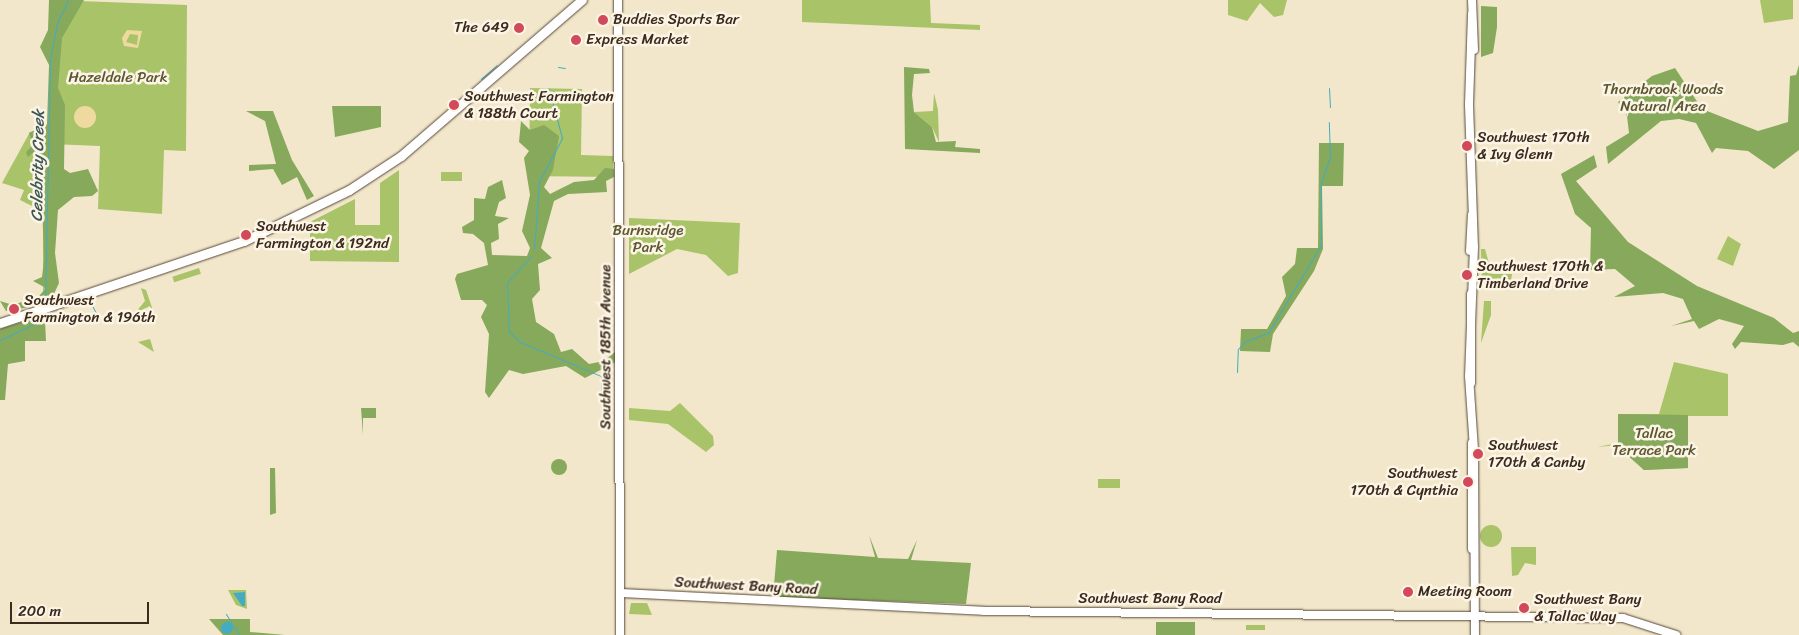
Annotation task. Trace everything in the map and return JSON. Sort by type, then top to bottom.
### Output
[{"type":"main road","points":[[0,323],[253,238],[349,190],[401,156],[582,0]]},
{"type":"street","name":"Southwest 185th Avenue","points":[[618,0],[620,635]]},
{"type":"street","points":[[1472,0],[1471,383],[1475,635]]},
{"type":"street","name":"Southwest Bany Road","points":[[620,594],[904,607],[1623,618],[1676,635]]},
{"type":"green space","points":[[49,0],[84,0],[62,38],[58,88],[65,105],[64,169],[70,173],[88,169],[98,191],[92,196],[74,197],[58,210],[55,253],[59,283],[53,296],[30,307],[6,311],[0,301],[13,305],[39,296],[46,288],[33,281],[42,277],[44,260],[42,201],[32,184],[43,182],[45,167],[37,163],[36,150],[28,157],[26,152],[33,145],[29,133],[47,124],[49,65],[40,47],[48,30]]},
{"type":"green space","name":"Hazeldale Park","points":[[52,0],[187,5],[186,151],[164,150],[162,214],[98,209],[100,146],[51,144],[50,295],[43,298],[43,219],[38,209],[20,200],[24,190],[2,183],[30,132],[50,132]]},
{"type":"green space","points":[[802,0],[930,0],[931,23],[980,25],[980,30],[802,22]]},
{"type":"green space","points":[[1228,0],[1287,0],[1283,15],[1274,17],[1260,3],[1247,21],[1228,15]]},
{"type":"green space","points":[[1760,0],[1793,0],[1793,19],[1764,23]]},
{"type":"green space","points":[[1481,6],[1497,7],[1497,27],[1493,53],[1481,57]]},
{"type":"green space","name":"Thornbrook Woods Natural Area","points":[[1799,65],[1799,150],[1774,169],[1748,151],[1716,148],[1712,153],[1696,123],[1679,119],[1661,121],[1608,164],[1606,147],[1629,133],[1627,116],[1618,102],[1652,76],[1675,68],[1702,109],[1758,131],[1788,122],[1790,76],[1796,75]]},
{"type":"green space","points":[[904,67],[929,69],[930,73],[914,74],[912,95],[914,112],[932,127],[936,142],[956,141],[955,147],[980,149],[980,153],[905,149]]},
{"type":"green space","points":[[530,88],[582,89],[581,155],[613,156],[613,177],[529,176]]},
{"type":"green space","points":[[934,93],[938,110],[939,142],[932,127],[914,112],[933,111]]},
{"type":"green space","points":[[332,106],[381,106],[381,127],[335,137]]},
{"type":"green space","points":[[246,111],[273,111],[292,160],[314,196],[307,200],[297,177],[282,185],[273,169],[249,171],[249,165],[276,164],[265,121]]},
{"type":"green space","points":[[521,121],[530,130],[544,125],[559,136],[553,170],[544,187],[550,194],[574,182],[594,180],[605,168],[614,169],[614,177],[606,181],[607,192],[568,194],[554,201],[541,248],[552,258],[538,264],[540,290],[532,299],[536,322],[554,334],[561,352],[572,349],[589,364],[604,361],[618,349],[616,362],[585,378],[566,366],[523,374],[509,370],[489,398],[485,392],[489,334],[481,317],[487,305],[482,300],[461,300],[455,279],[457,274],[488,265],[484,243],[473,234],[463,233],[462,227],[474,220],[474,198],[485,199],[488,187],[502,180],[506,198],[499,202],[495,216],[509,218],[498,224],[499,239],[491,243],[492,255],[527,256],[530,248],[522,231],[530,195],[524,158],[529,151],[519,142]]},
{"type":"green space","points":[[1319,143],[1344,143],[1343,186],[1322,186],[1323,249],[1314,271],[1273,334],[1270,352],[1240,351],[1241,329],[1267,329],[1286,296],[1282,277],[1295,264],[1297,248],[1318,248]]},
{"type":"green space","name":"Thornbrook Woods Natural Area","points":[[1594,155],[1597,167],[1576,181],[1628,242],[1697,286],[1774,318],[1793,333],[1799,331],[1799,347],[1793,342],[1783,345],[1741,342],[1735,349],[1732,344],[1744,326],[1719,319],[1699,329],[1694,321],[1671,326],[1692,319],[1683,299],[1663,293],[1614,297],[1635,286],[1615,269],[1590,270],[1591,228],[1575,214],[1561,174]]},
{"type":"green space","points":[[399,170],[399,262],[310,261],[310,222],[355,199],[355,225],[380,225],[380,183]]},
{"type":"green space","points":[[441,172],[462,172],[462,181],[441,181]]},
{"type":"green space","name":"Burnsridge Park","points":[[629,218],[740,223],[738,273],[728,276],[706,255],[677,249],[629,274]]},
{"type":"green space","points":[[1728,236],[1741,244],[1733,266],[1717,259]]},
{"type":"green space","points":[[1481,249],[1485,249],[1492,274],[1512,274],[1510,287],[1482,286]]},
{"type":"green space","points":[[199,268],[201,274],[174,282],[172,277]]},
{"type":"green space","points":[[141,288],[146,290],[158,325],[150,306],[135,313],[145,301]]},
{"type":"green space","points":[[1484,301],[1491,301],[1491,315],[1481,343]]},
{"type":"green space","points":[[38,317],[45,321],[46,341],[25,341],[25,361],[8,364],[5,400],[0,400],[0,329]]},
{"type":"green space","points":[[150,339],[154,352],[138,342]]},
{"type":"green space","name":"Tallac Terrace Park","points":[[1674,362],[1728,374],[1728,416],[1688,416],[1688,468],[1644,470],[1618,445],[1597,447],[1618,443],[1618,414],[1659,414]]},
{"type":"green space","points":[[680,403],[713,436],[714,445],[706,452],[668,424],[629,420],[629,408],[670,411]]},
{"type":"green space","points":[[361,408],[376,408],[376,418],[363,418],[363,435]]},
{"type":"green space","points":[[1618,414],[1688,415],[1688,468],[1644,470],[1618,447]]},
{"type":"green space","points":[[559,459],[567,467],[559,475],[551,467]]},
{"type":"green space","points":[[270,468],[275,468],[276,513],[270,515]]},
{"type":"green space","points":[[1098,479],[1120,479],[1120,488],[1098,488]]},
{"type":"green space","points":[[1491,525],[1501,532],[1502,536],[1495,546],[1491,547],[1481,540],[1480,536],[1487,526]]},
{"type":"green space","points":[[869,535],[878,558],[908,559],[917,540],[911,560],[971,563],[966,604],[773,597],[777,550],[875,557]]},
{"type":"green space","points":[[1511,547],[1536,547],[1536,565],[1525,563],[1518,575],[1512,576]]},
{"type":"green space","points":[[228,590],[246,590],[247,609],[236,605]]},
{"type":"green space","points":[[631,603],[647,603],[652,615],[629,614]]},
{"type":"green space","points":[[209,619],[250,619],[250,632],[285,635],[223,635]]},
{"type":"green space","points":[[1156,622],[1195,622],[1195,635],[1156,635]]},
{"type":"green space","points":[[1246,625],[1265,625],[1265,630],[1246,630]]},
{"type":"sand","points":[[127,30],[142,31],[138,48],[124,46],[122,38]],"holes":[[[130,34],[138,35],[137,45],[126,42]]]},
{"type":"sand","points":[[85,106],[93,109],[96,117],[93,125],[85,128],[77,125],[74,117],[77,109]]},
{"type":"water","points":[[245,592],[245,606],[242,606],[233,593]]},
{"type":"water","points":[[227,622],[233,628],[227,634],[221,628]]},
{"type":"waterway","name":"Celebrity Creek","points":[[45,304],[50,59],[57,23],[68,0]]},
{"type":"waterway","points":[[481,79],[497,65]]},
{"type":"waterway","points":[[558,67],[565,68]]},
{"type":"waterway","points":[[1329,88],[1330,107]]},
{"type":"waterway","points":[[534,249],[539,182],[562,138],[549,89]]},
{"type":"waterway","points":[[1237,372],[1238,349],[1244,342],[1268,333],[1321,245],[1321,183],[1330,157],[1329,122]]},
{"type":"waterway","points":[[531,256],[507,283],[509,331],[520,342],[601,376],[602,417]]},
{"type":"waterway","name":"Celebrity Creek","points":[[47,297],[48,301],[77,293]]},
{"type":"waterway","name":"Celebrity Creek","points":[[90,302],[96,313]]},
{"type":"waterway","points":[[0,340],[40,321],[42,313]]},
{"type":"waterway","name":"Celebrity Creek","points":[[226,614],[239,635]]},
{"type":"place","name":"Buddies Sports Bar","points":[[603,20]]},
{"type":"place","name":"The 649","points":[[519,28]]},
{"type":"place","name":"Express Market","points":[[576,40]]},
{"type":"place","name":"Southwest Farmington & 188th Court","points":[[454,105]]},
{"type":"place","name":"Southwest 170th & Ivy Glenn","points":[[1467,146]]},
{"type":"place","name":"Southwest Farmington & 192nd","points":[[246,235]]},
{"type":"place","name":"Southwest 170th & Timberland Drive","points":[[1467,275]]},
{"type":"place","name":"Southwest Farmington & 196th","points":[[14,309]]},
{"type":"place","name":"Southwest 170th & Canby","points":[[1478,454]]},
{"type":"place","name":"Southwest 170th & Cynthia","points":[[1468,482]]},
{"type":"place","name":"Meeting Room","points":[[1408,592]]},
{"type":"place","name":"Southwest Bany & Tallac Way","points":[[1524,608]]}]
